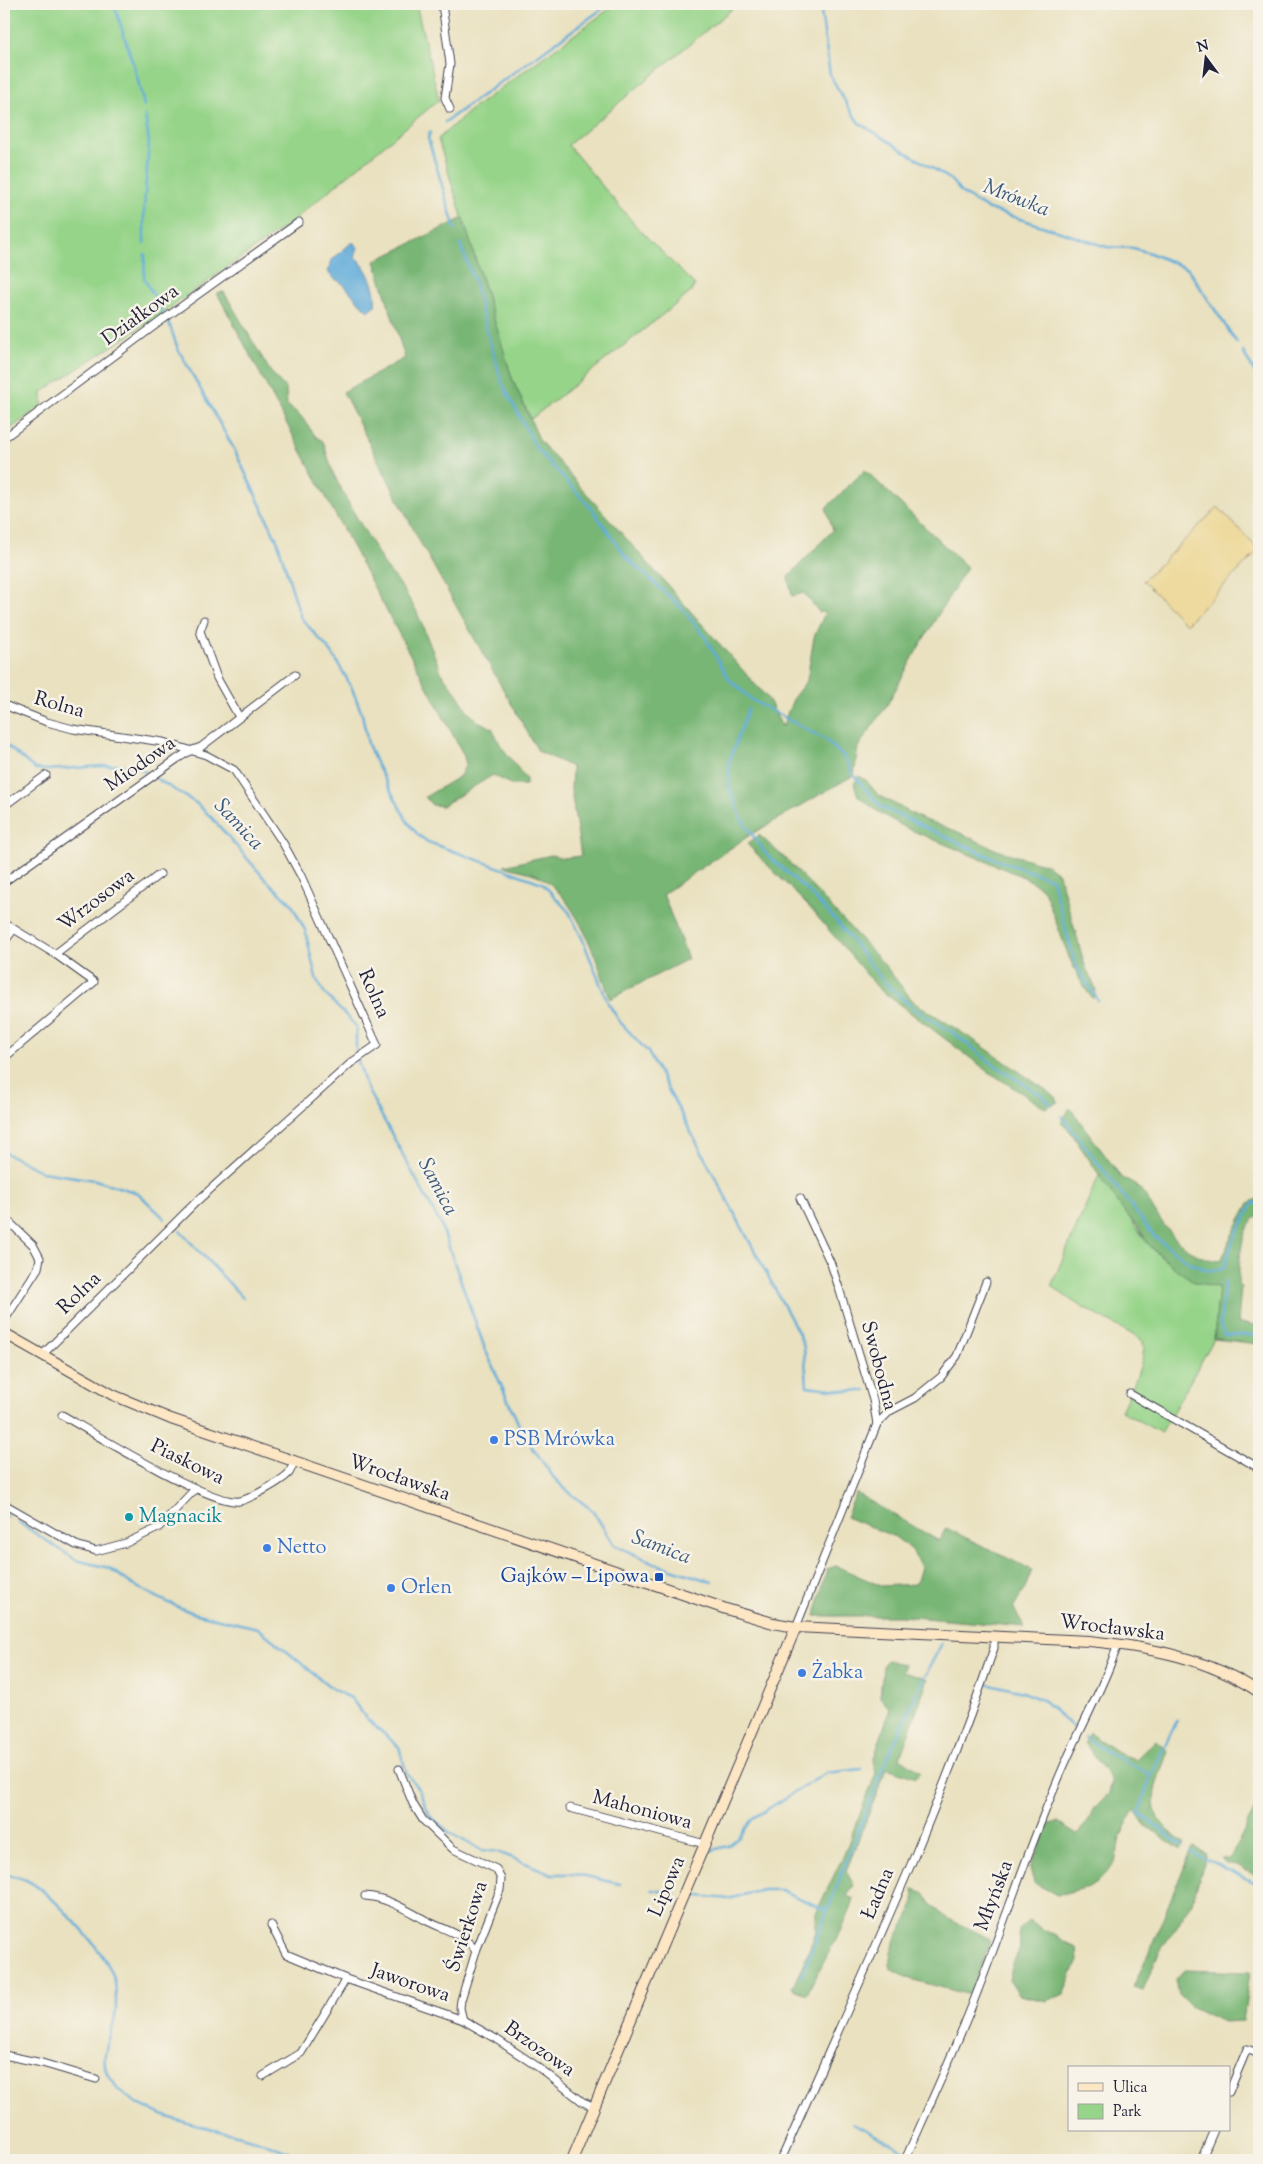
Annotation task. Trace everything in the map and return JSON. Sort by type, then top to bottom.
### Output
[{"type":"main road","name":"Wrocławska","points":[[4,1332],[113,1395],[138,1406],[294,1462],[726,1610],[773,1624],[796,1627],[1118,1644],[1160,1650],[1187,1659],[1230,1676],[1259,1692]]},
{"type":"main road","name":"Lipowa","points":[[572,2160],[796,1627]]},
{"type":"street","points":[[442,4],[450,64],[445,98],[450,108]]},
{"type":"street","name":"Działkowa","points":[[4,438],[161,321],[299,222]]},
{"type":"street","points":[[204,620],[200,631],[218,678],[239,717]]},
{"type":"street","name":"Miodowa","points":[[4,882],[190,750],[201,747],[295,675]]},
{"type":"street","name":"Rolna","points":[[4,705],[47,722],[73,729],[163,742],[206,755],[234,770],[283,843],[327,930],[378,1045],[359,1059],[195,1203],[43,1354]]},
{"type":"street","points":[[4,806],[46,775]]},
{"type":"street","name":"Wrzosowa","points":[[55,954],[160,874]]},
{"type":"street","points":[[4,923],[55,954],[94,982],[4,1058]]},
{"type":"street","points":[[4,942],[14,930]]},
{"type":"street","name":"Swobodna","points":[[796,1627],[877,1424],[873,1400],[831,1264],[800,1198]]},
{"type":"street","points":[[4,1217],[32,1245],[40,1258],[38,1268],[4,1321]]},
{"type":"street","points":[[877,1424],[890,1411],[915,1398],[940,1377],[957,1356],[986,1282]]},
{"type":"street","points":[[1130,1394],[1259,1468]]},
{"type":"street","name":"Piaskowa","points":[[62,1415],[195,1489],[228,1500],[239,1501],[287,1475],[294,1462]]},
{"type":"street","points":[[4,1504],[76,1545],[96,1551],[126,1543],[158,1528],[195,1489]]},
{"type":"street","name":"Ładna","points":[[781,2160],[902,1884],[968,1724],[994,1648],[994,1637]]},
{"type":"street","name":"Młyńska","points":[[906,2160],[978,1991],[1004,1917],[1057,1781],[1086,1721],[1118,1644]]},
{"type":"street","name":"Świerkowa","points":[[399,1769],[413,1804],[423,1820],[453,1849],[499,1872],[501,1879],[500,1890],[476,1951],[461,2000],[460,2008],[464,2020]]},
{"type":"street","name":"Mahoniowa","points":[[570,1808],[705,1844]]},
{"type":"street","points":[[365,1896],[382,1898],[394,1903],[427,1921],[461,1936],[476,1951]]},
{"type":"street","name":"Jaworowa","points":[[271,1926],[286,1954],[346,1979],[464,2020]]},
{"type":"street","name":"Jaworowa","points":[[263,2076],[301,2053],[346,1979]]},
{"type":"street","name":"Brzozowa","points":[[464,2020],[538,2067],[584,2102],[595,2107]]},
{"type":"street","points":[[1230,2090],[1247,2049],[1259,2054]]},
{"type":"street","points":[[4,2055],[42,2063],[96,2079]]},
{"type":"street","points":[[1202,2160],[1213,2132]]},
{"type":"green space","points":[[4,4],[416,4],[439,100],[289,224],[160,315],[42,392],[42,405],[4,434]]},
{"type":"green space","points":[[616,4],[738,4],[568,145],[636,226],[695,285],[690,293],[531,419],[513,381],[438,139],[468,112]]},
{"type":"green space","points":[[463,218],[513,381],[540,441],[769,700],[782,727],[794,697],[807,680],[814,637],[825,613],[819,612],[804,593],[792,596],[788,577],[833,530],[826,508],[865,470],[967,567],[917,650],[887,705],[858,747],[854,775],[750,835],[663,894],[688,959],[610,999],[593,950],[567,903],[544,879],[531,873],[504,866],[551,855],[563,858],[581,856],[571,790],[572,767],[538,751],[421,544],[343,392],[405,358],[375,261]]},
{"type":"green space","points":[[224,292],[270,371],[286,389],[287,405],[300,415],[316,437],[323,441],[333,473],[349,504],[385,566],[397,580],[416,610],[442,674],[468,712],[478,721],[492,728],[501,746],[526,779],[526,785],[512,785],[493,775],[442,806],[432,805],[425,797],[460,776],[466,764],[463,754],[217,293]]},
{"type":"green space","points":[[859,776],[866,780],[878,795],[922,819],[956,831],[997,850],[1047,865],[1059,874],[1085,966],[1096,989],[1093,999],[1083,986],[1069,957],[1044,890],[1026,878],[906,828],[877,811],[858,796],[854,784]]},
{"type":"green space","points":[[759,835],[787,860],[883,963],[913,1001],[1056,1097],[1058,1102],[1045,1108],[989,1072],[879,989],[811,909],[747,844]]},
{"type":"green space","points":[[1070,1108],[1122,1178],[1130,1181],[1141,1190],[1157,1215],[1180,1243],[1203,1257],[1221,1261],[1249,1203],[1259,1198],[1259,1216],[1252,1220],[1248,1227],[1240,1256],[1238,1284],[1241,1287],[1238,1323],[1259,1325],[1259,1344],[1214,1339],[1219,1287],[1195,1282],[1177,1270],[1148,1244],[1138,1227],[1122,1209],[1070,1131],[1061,1123]]},
{"type":"green space","points":[[1099,1175],[1148,1244],[1162,1258],[1195,1282],[1219,1287],[1214,1339],[1161,1433],[1121,1411],[1141,1365],[1144,1346],[1142,1340],[1074,1302],[1051,1286]]},
{"type":"green space","points":[[856,1493],[939,1541],[946,1528],[1032,1570],[1026,1586],[1013,1608],[1025,1627],[902,1616],[815,1616],[827,1569],[836,1566],[881,1586],[916,1584],[921,1567],[911,1549],[895,1537],[846,1517]]},
{"type":"green space","points":[[887,1661],[905,1664],[902,1672],[928,1679],[900,1758],[921,1772],[916,1778],[887,1768],[846,1871],[854,1885],[847,1896],[854,1899],[848,1916],[807,1994],[792,1988],[816,1931],[816,1913],[844,1854],[876,1773],[873,1761],[890,1709],[880,1697],[883,1666]]},
{"type":"green space","points":[[1089,1733],[1122,1755],[1136,1759],[1156,1740],[1168,1751],[1157,1781],[1154,1801],[1155,1810],[1159,1820],[1166,1829],[1185,1844],[1181,1850],[1145,1825],[1135,1810],[1120,1838],[1115,1863],[1093,1886],[1057,1895],[1034,1883],[1030,1868],[1050,1824],[1058,1822],[1077,1834],[1088,1822],[1093,1809],[1109,1793],[1112,1781],[1085,1743]]},
{"type":"green space","points":[[1259,1801],[1259,1832],[1257,1838],[1259,1841],[1259,1877],[1235,1865],[1226,1863],[1220,1858],[1230,1858]]},
{"type":"green space","points":[[1193,1847],[1207,1854],[1191,1905],[1160,1951],[1143,1990],[1133,1987],[1149,1952]]},
{"type":"green space","points":[[913,1889],[923,1892],[930,1902],[945,1916],[989,1939],[990,1943],[970,1995],[910,1979],[891,1969],[891,1951],[912,1909],[914,1900]]},
{"type":"green space","points":[[1028,1921],[1077,1948],[1078,1961],[1063,1994],[1047,2001],[1019,1995],[1009,1980],[1012,1966],[1020,1948],[1019,1930]]},
{"type":"green space","points":[[1184,1970],[1250,1972],[1243,2021],[1223,2022],[1190,2006],[1179,1995],[1176,1979]]},
{"type":"sand","points":[[1218,507],[1259,550],[1186,624],[1143,581]]},
{"type":"water","points":[[351,243],[358,247],[355,257],[364,266],[371,279],[375,293],[375,306],[368,311],[328,271],[332,260]]},
{"type":"waterway","points":[[114,4],[137,76],[144,106]]},
{"type":"waterway","points":[[445,122],[609,4]]},
{"type":"waterway","name":"Mrówka","points":[[820,4],[830,75],[859,123],[950,179],[962,193],[986,208],[1107,247],[1133,248],[1150,253],[1188,269],[1237,343]]},
{"type":"waterway","points":[[144,243],[144,206],[149,142],[145,115]]},
{"type":"waterway","points":[[430,132],[428,138],[455,229]]},
{"type":"waterway","points":[[460,244],[475,283],[503,385],[537,449],[592,509],[627,558],[681,607],[705,637],[728,678],[752,700],[826,740],[845,758],[853,774],[881,807],[992,858],[1052,879],[1076,966],[1098,1000]]},
{"type":"waterway","points":[[145,254],[144,278],[170,326],[178,349],[234,449],[277,540],[301,618],[332,653],[351,686],[362,714],[368,744],[407,821],[418,835],[428,842],[542,883],[569,912],[582,938],[608,1003],[620,1022],[648,1052],[798,1332],[804,1347],[807,1386],[847,1391],[866,1390]]},
{"type":"waterway","name":"Mrówka","points":[[1243,352],[1259,379]]},
{"type":"waterway","points":[[748,709],[729,762],[729,787],[742,820],[766,854],[809,892],[838,923],[883,981],[913,1008],[955,1034],[990,1062],[1041,1095],[1051,1104]]},
{"type":"waterway","name":"Samica","points":[[4,743],[35,769],[47,770],[117,765],[135,766],[147,773]]},
{"type":"waterway","name":"Samica","points":[[157,779],[196,803],[212,818],[265,879],[291,903],[305,930],[316,978],[325,994],[356,1026],[356,1054],[366,1087],[441,1225],[485,1349],[523,1434],[554,1478],[593,1511],[614,1545],[659,1565],[712,1582]]},
{"type":"waterway","points":[[1062,1116],[1155,1237],[1190,1263],[1206,1270],[1220,1270],[1224,1267],[1234,1238],[1253,1203],[1259,1204]]},
{"type":"waterway","points":[[6,1153],[42,1172],[95,1180],[138,1193],[165,1219]]},
{"type":"waterway","points":[[180,1231],[243,1298]]},
{"type":"waterway","points":[[1225,1281],[1220,1324],[1224,1335],[1259,1335]]},
{"type":"waterway","points":[[18,1522],[76,1560],[109,1568],[133,1585],[169,1603],[193,1613],[258,1628],[334,1690],[351,1698],[366,1718],[399,1747],[407,1774],[419,1790],[430,1816],[450,1833],[481,1850],[498,1852],[552,1874],[576,1874],[620,1884]]},
{"type":"waterway","points":[[801,1977],[884,1766],[921,1683],[942,1643]]},
{"type":"waterway","points":[[986,1683],[1023,1692],[1044,1701],[1074,1728]]},
{"type":"waterway","points":[[1177,1720],[1151,1775],[1139,1813],[1182,1846]]},
{"type":"waterway","points":[[1085,1737],[1107,1752],[1151,1775]]},
{"type":"waterway","points":[[709,1851],[728,1846],[739,1837],[753,1818],[826,1773],[862,1769]]},
{"type":"waterway","points":[[1191,1852],[1259,1885]]},
{"type":"waterway","points":[[4,1874],[26,1880],[49,1896],[89,1938],[109,1967],[115,1981],[116,2004],[105,2055],[105,2064],[107,2074],[126,2096],[160,2114],[180,2121],[256,2140],[309,2160]]},
{"type":"waterway","points":[[652,1890],[675,1893]]},
{"type":"waterway","points":[[689,1895],[728,1899],[763,1890],[781,1890],[826,1910]]},
{"type":"waterway","points":[[853,2123],[905,2151]]},
{"type":"waterway","points":[[912,2155],[920,2160]]},
{"type":"waterway","points":[[1027,2160],[1037,2160]]},
{"type":"place","name":"PSB Mrówka","points":[[494,1440]]},
{"type":"place","name":"Magnacik","points":[[129,1517]]},
{"type":"place","name":"Netto","points":[[267,1548]]},
{"type":"place","name":"Gajków – Lipowa","points":[[659,1577]]},
{"type":"place","name":"Orlen","points":[[391,1588]]},
{"type":"place","name":"Żabka","points":[[802,1673]]}]
